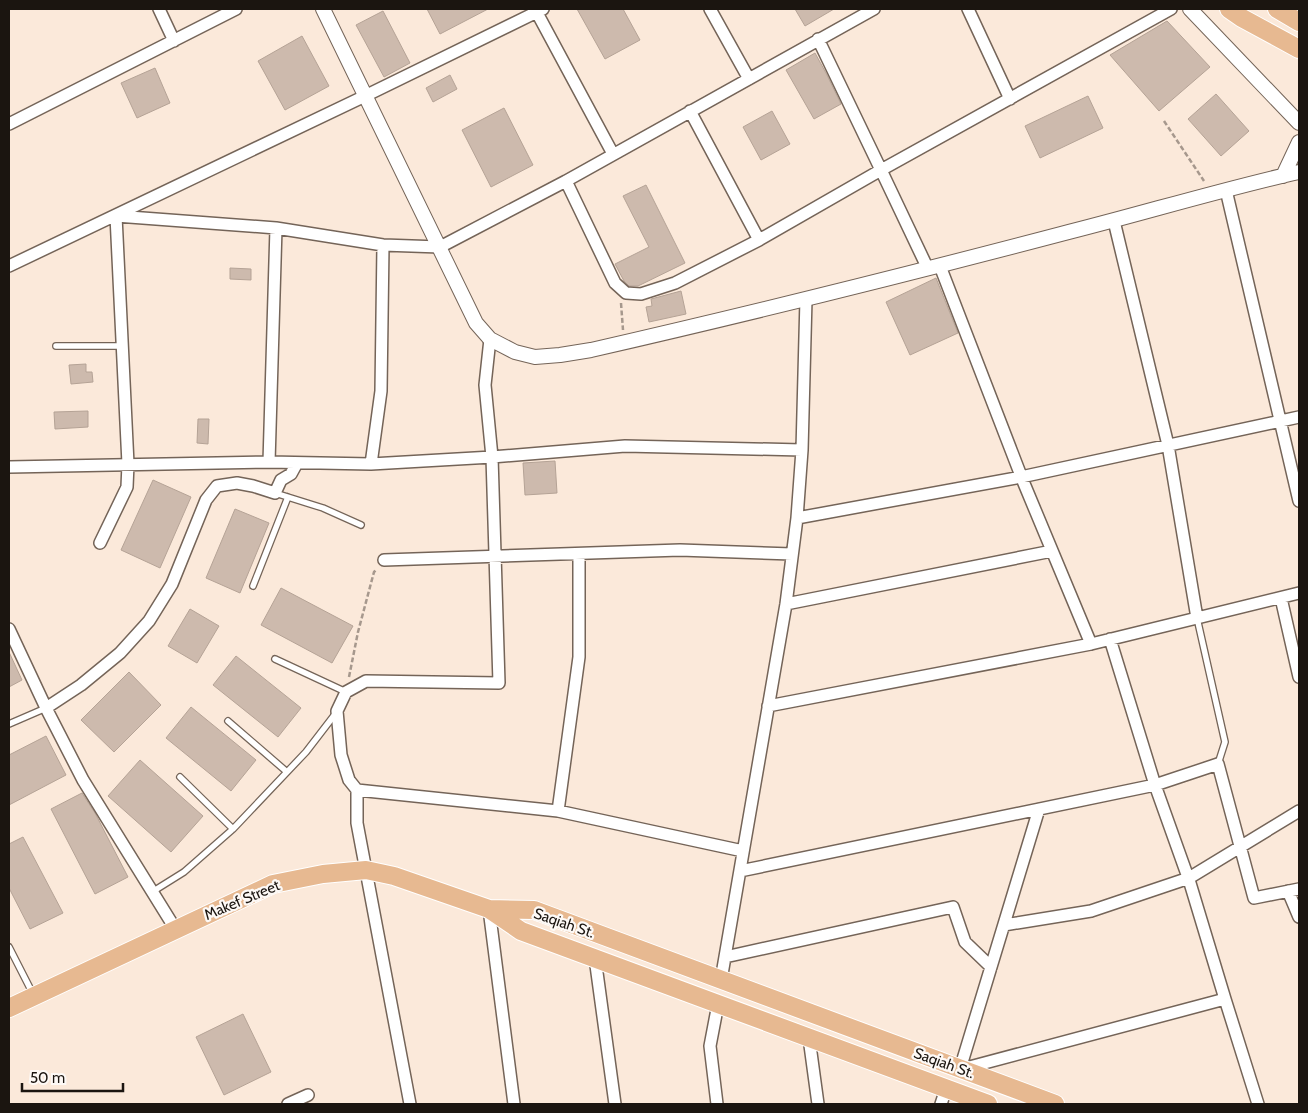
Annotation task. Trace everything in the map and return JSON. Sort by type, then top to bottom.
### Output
[{"type":"main road","points":[[1229,9],[1299,49]]},
{"type":"main road","points":[[1277,9],[1299,22]]},
{"type":"main road","name":"Makef Street","points":[[9,1008],[273,884],[323,874],[366,870],[394,876],[489,909]]},
{"type":"main road","name":"Saqiah St.","points":[[489,909],[521,931],[809,1038],[944,1097],[988,1104]]},
{"type":"main road","name":"Saqiah St.","points":[[489,909],[534,910],[1055,1104]]},
{"type":"street","points":[[159,9],[174,41]]},
{"type":"street","points":[[9,124],[236,9]]},
{"type":"street","points":[[323,9],[476,323],[490,339],[515,352],[535,357],[591,350],[806,299],[1299,172]]},
{"type":"street","points":[[710,9],[749,79]]},
{"type":"street","points":[[116,216],[276,228],[383,244],[440,247],[566,181],[874,9]]},
{"type":"street","points":[[968,9],[1010,99]]},
{"type":"street","points":[[566,181],[616,283],[626,293],[641,294],[675,283],[759,240],[1171,9]]},
{"type":"street","points":[[1190,9],[1299,123]]},
{"type":"street","points":[[9,266],[366,96],[539,10],[613,154]]},
{"type":"street","points":[[818,39],[881,170],[934,267],[1091,644]]},
{"type":"street","points":[[690,111],[759,240]]},
{"type":"street","points":[[1283,176],[1299,142]]},
{"type":"street","points":[[1226,190],[1299,501]]},
{"type":"street","points":[[100,543],[127,487],[128,464],[116,216]]},
{"type":"street","points":[[1114,220],[1168,445],[1197,618]]},
{"type":"street","points":[[269,462],[276,228]]},
{"type":"street","points":[[371,464],[381,391],[383,244]]},
{"type":"street","points":[[721,980],[786,604],[797,518],[802,450],[806,299]]},
{"type":"street","points":[[410,1104],[357,823],[357,790],[349,780],[341,755],[337,711],[346,692],[366,680],[499,683],[492,457],[485,385],[490,339]]},
{"type":"street","points":[[797,518],[1021,477],[1299,417]]},
{"type":"street","points":[[9,467],[269,462],[371,464],[492,457],[625,446],[802,450]]},
{"type":"street","points":[[46,708],[81,685],[120,653],[149,622],[172,584],[206,500],[217,486],[237,483],[276,493],[281,480],[291,474],[297,463]]},
{"type":"street","points":[[384,560],[680,550],[792,554]]},
{"type":"street","points":[[786,604],[1052,550]]},
{"type":"street","points":[[558,811],[579,658],[579,554]]},
{"type":"street","points":[[768,706],[1091,644],[1299,593]]},
{"type":"street","points":[[1281,598],[1299,677]]},
{"type":"street","points":[[9,629],[46,708],[83,780],[176,930]]},
{"type":"street","points":[[1110,639],[1155,785],[1188,878],[1258,1104]]},
{"type":"street","points":[[740,871],[1155,785],[1218,764],[1254,898],[1294,890],[1299,917]]},
{"type":"street","points":[[357,790],[558,811],[743,851]]},
{"type":"street","points":[[960,1069],[1039,809]]},
{"type":"street","points":[[1004,925],[1091,911],[1188,878],[1299,812]]},
{"type":"street","points":[[725,956],[954,907],[965,942],[991,967]]},
{"type":"street","points":[[489,909],[514,1104]]},
{"type":"street","points":[[595,958],[615,1104]]},
{"type":"street","points":[[960,1069],[1225,999]]},
{"type":"street","points":[[717,1104],[710,1046],[718,1004]]},
{"type":"street","points":[[809,1038],[818,1104]]},
{"type":"street","points":[[288,1104],[308,1095]]},
{"type":"lane","points":[[56,346],[122,346]]},
{"type":"lane","points":[[276,493],[323,508],[361,525]]},
{"type":"lane","points":[[253,586],[288,497]]},
{"type":"lane","points":[[1197,618],[1226,742],[1218,764]]},
{"type":"lane","points":[[275,659],[346,692]]},
{"type":"lane","points":[[9,724],[46,708]]},
{"type":"lane","points":[[152,892],[184,872],[233,829],[306,752],[337,711]]},
{"type":"lane","points":[[228,721],[287,772]]},
{"type":"lane","points":[[180,777],[233,829]]},
{"type":"lane","points":[[9,947],[34,996]]},
{"type":"path","points":[[1164,121],[1212,193]]},
{"type":"path","points":[[624,342],[620,303],[626,293]]},
{"type":"path","points":[[346,692],[358,632],[374,572],[384,560]]},
{"type":"building","points":[[427,9],[488,9],[440,34]]},
{"type":"building","points":[[577,9],[623,9],[640,40],[605,59]]},
{"type":"building","points":[[795,9],[834,9],[805,26]]},
{"type":"building","points":[[383,11],[410,63],[384,77],[356,25]]},
{"type":"building","points":[[1167,21],[1210,67],[1159,111],[1110,55]]},
{"type":"building","points":[[302,36],[329,86],[285,110],[258,61]]},
{"type":"building","points":[[815,53],[841,104],[814,119],[786,70]]},
{"type":"building","points":[[155,68],[170,103],[137,118],[121,83]]},
{"type":"building","points":[[450,75],[457,89],[433,102],[426,88]]},
{"type":"building","points":[[1216,94],[1249,131],[1221,156],[1188,119]]},
{"type":"building","points":[[1088,96],[1103,128],[1040,158],[1025,126]]},
{"type":"building","points":[[504,108],[533,165],[491,187],[462,130]]},
{"type":"building","points":[[772,111],[790,144],[761,160],[743,127]]},
{"type":"building","points":[[646,185],[685,263],[638,286],[629,286],[624,281],[615,264],[649,247],[623,196]]},
{"type":"building","points":[[230,268],[251,269],[251,280],[230,279]]},
{"type":"building","points":[[936,278],[958,333],[910,355],[886,302]]},
{"type":"building","points":[[681,291],[686,314],[649,322],[646,307],[652,306],[651,299]]},
{"type":"building","points":[[86,364],[86,372],[92,372],[93,382],[71,384],[69,365]]},
{"type":"building","points":[[88,411],[88,427],[55,429],[54,412]]},
{"type":"building","points":[[198,419],[209,419],[208,444],[197,443]]},
{"type":"building","points":[[555,461],[557,493],[525,495],[523,463]]},
{"type":"building","points":[[153,480],[191,497],[160,568],[121,550]]},
{"type":"building","points":[[235,509],[269,523],[240,593],[206,578]]},
{"type":"building","points":[[281,588],[353,626],[332,663],[261,625]]},
{"type":"building","points":[[190,609],[219,626],[197,663],[168,646]]},
{"type":"building","points":[[9,652],[22,680],[9,687]]},
{"type":"building","points":[[236,656],[301,708],[278,737],[213,685]]},
{"type":"building","points":[[129,672],[161,705],[114,752],[81,720]]},
{"type":"building","points":[[191,707],[256,760],[231,791],[166,738]]},
{"type":"building","points":[[46,736],[66,775],[9,805],[9,755]]},
{"type":"building","points":[[140,760],[203,816],[171,852],[108,796]]},
{"type":"building","points":[[82,793],[95,813],[128,877],[95,894],[51,809]]},
{"type":"building","points":[[23,837],[63,913],[30,929],[9,888],[9,844]]},
{"type":"building","points":[[243,1014],[271,1072],[224,1095],[196,1037]]}]
